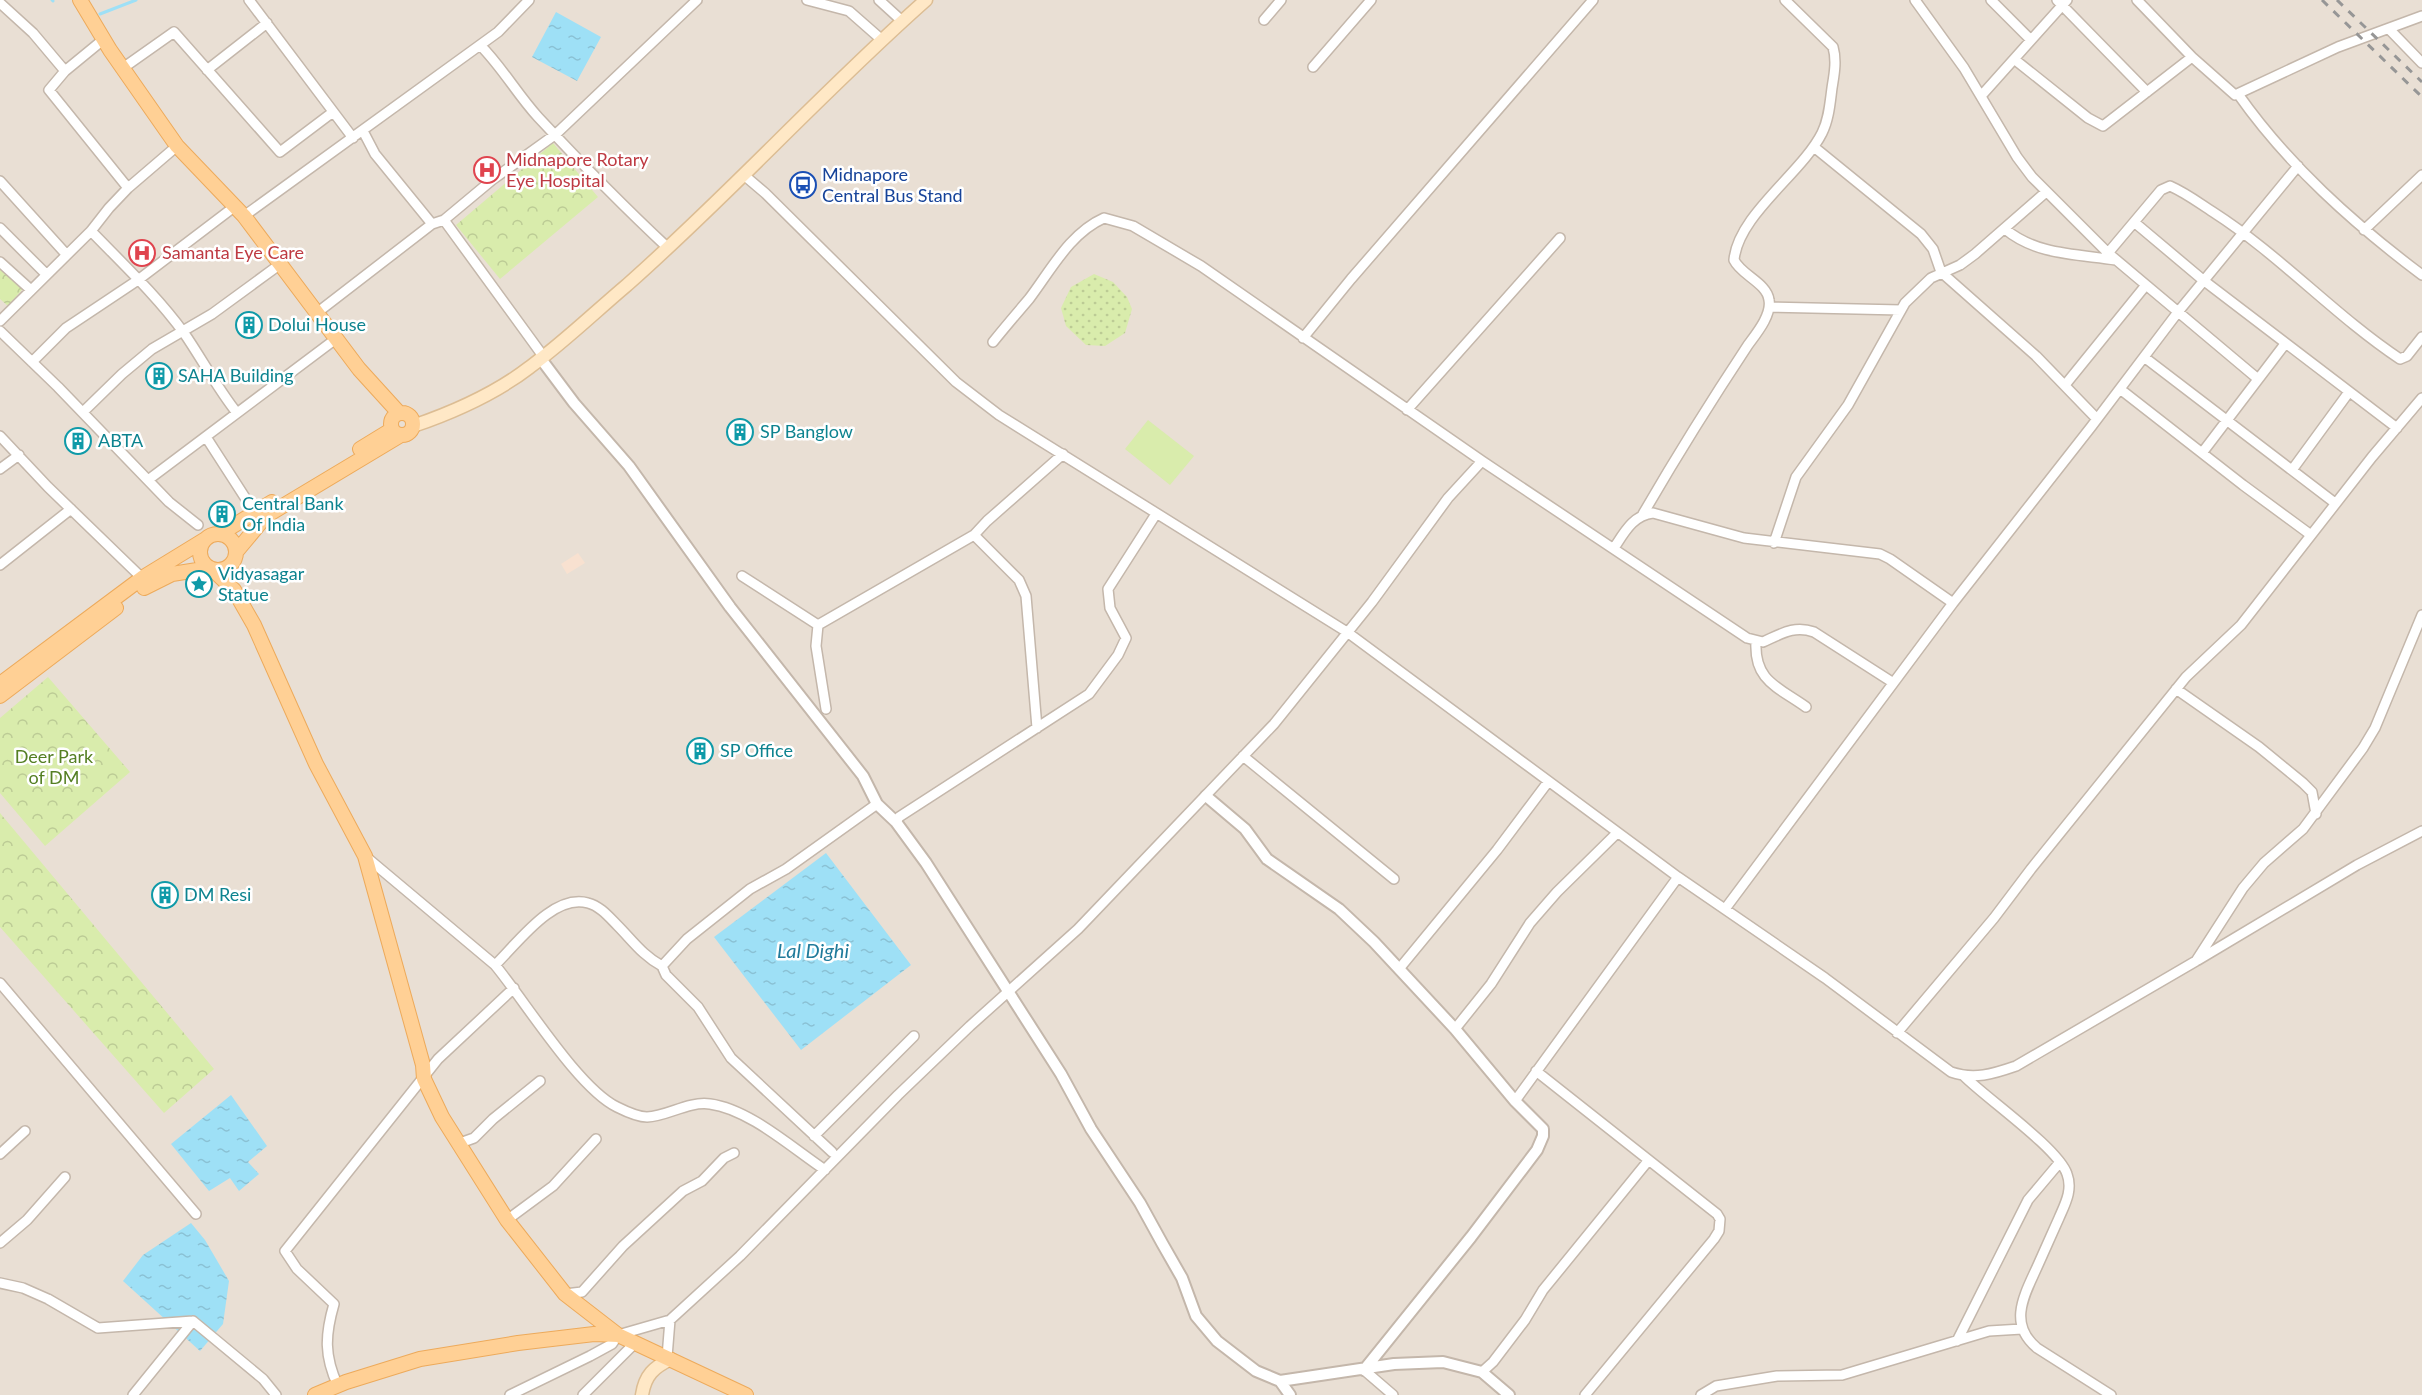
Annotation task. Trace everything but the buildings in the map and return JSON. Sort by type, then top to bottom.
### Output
[{"type":"main road","points":[[80,0],[123,68],[177,146],[239,212],[318,312],[372,385],[374,394],[395,425],[411,431],[413,426],[449,413],[496,390],[542,357],[668,248],[926,0]]},
{"type":"main road","points":[[0,696],[155,580],[172,574],[211,568],[220,570],[228,567],[266,516],[409,415],[413,426]]},
{"type":"main road","points":[[0,684],[142,578],[212,535],[220,534],[255,513],[395,425]]},
{"type":"main road","points":[[220,534],[232,540],[235,556],[234,590]]},
{"type":"main road","points":[[204,540],[201,548],[204,564],[234,590],[254,626],[316,764],[365,856],[399,973],[423,1065],[424,1079],[442,1118],[507,1220],[565,1294],[618,1335],[746,1395]]},
{"type":"main road","points":[[315,1395],[431,1357],[594,1334],[618,1335]]},
{"type":"main road","points":[[642,1395],[644,1382],[652,1370],[669,1358]]},
{"type":"street","points":[[249,0],[353,138]]},
{"type":"street","points":[[32,362],[66,328],[363,131],[480,45],[511,20],[529,0]]},
{"type":"street","points":[[318,312],[556,134],[697,0]]},
{"type":"street","points":[[807,0],[849,11],[882,40]]},
{"type":"street","points":[[879,0],[902,21]]},
{"type":"street","points":[[1264,20],[1281,0]]},
{"type":"street","points":[[1313,67],[1371,0]]},
{"type":"street","points":[[1303,338],[1351,279],[1593,0]]},
{"type":"street","points":[[1614,548],[1629,527],[1643,514],[1691,431],[1759,329],[1769,307],[1766,292],[1737,267],[1734,252],[1740,238],[1758,213],[1814,147],[1827,122],[1835,56],[1833,47],[1785,0]]},
{"type":"street","points":[[1915,0],[1964,68],[2017,157],[2046,192],[2108,253],[2258,380]]},
{"type":"street","points":[[1991,0],[2031,39]]},
{"type":"street","points":[[2137,0],[2192,57],[2233,93],[2238,94],[2298,166],[2364,230],[2422,275]]},
{"type":"street","points":[[1981,96],[2062,2],[2147,92]]},
{"type":"street","points":[[0,3],[33,33],[65,70]]},
{"type":"street","points":[[2238,94],[2338,47],[2422,16]]},
{"type":"street","points":[[207,70],[267,23]]},
{"type":"street","points":[[2389,29],[2422,63]]},
{"type":"street","points":[[123,68],[174,32],[280,152],[333,112]]},
{"type":"street","points":[[104,39],[65,70],[49,90],[66,108],[128,188]]},
{"type":"street","points":[[480,45],[495,59],[537,115],[609,193],[668,248]]},
{"type":"street","points":[[2014,59],[2088,118],[2103,126],[2192,57]]},
{"type":"street","points":[[363,131],[375,154],[432,225]]},
{"type":"street","points":[[0,321],[91,231],[128,188],[177,146]]},
{"type":"street","points":[[1814,147],[1921,234],[1933,249],[1941,272],[2025,345],[2097,419]]},
{"type":"street","points":[[1725,909],[1892,682],[2203,280],[2298,166]]},
{"type":"street","points":[[2364,230],[2422,175]]},
{"type":"street","points":[[745,176],[765,193],[956,382],[999,415],[1347,632],[1617,833],[1825,978],[1951,1072],[1976,1077],[2016,1066],[2357,865],[2422,831]]},
{"type":"street","points":[[0,181],[66,254]]},
{"type":"street","points":[[2108,253],[2161,190],[2170,186],[2185,193],[2243,231],[2345,317],[2400,358],[2405,358],[2422,337]]},
{"type":"street","points":[[1774,543],[1796,477],[1848,405],[1901,310],[1914,293],[1941,272],[1960,265],[2046,192]]},
{"type":"street","points":[[993,342],[1028,300],[1062,253],[1089,225],[1104,218],[1133,226],[1201,266],[1482,461],[1756,642],[1763,642],[1797,628],[1805,629],[1814,632],[1892,682]]},
{"type":"street","points":[[444,220],[574,403],[629,466],[730,607],[863,776],[878,804],[896,822],[926,863],[1009,991],[1061,1074],[1091,1129],[1140,1203],[1182,1278],[1196,1316],[1224,1347],[1256,1371],[1280,1381],[1394,1364],[1443,1362],[1482,1372],[1509,1395]]},
{"type":"street","points":[[2134,222],[2203,280],[2397,428]]},
{"type":"street","points":[[0,228],[46,274]]},
{"type":"street","points":[[2005,229],[2022,242],[2037,248],[2117,260]]},
{"type":"street","points":[[91,231],[183,332],[220,392],[237,413]]},
{"type":"street","points":[[1407,410],[1560,238]]},
{"type":"street","points":[[0,262],[31,290]]},
{"type":"street","points":[[83,412],[122,374],[153,349],[212,314],[279,265]]},
{"type":"street","points":[[2065,385],[2146,285]]},
{"type":"street","points":[[1769,307],[1901,310]]},
{"type":"street","points":[[0,331],[83,412],[148,480],[198,525]]},
{"type":"street","points":[[148,480],[337,338]]},
{"type":"street","points":[[2202,453],[2285,344]]},
{"type":"street","points":[[2144,357],[2336,503]]},
{"type":"street","points":[[2120,389],[2310,535]]},
{"type":"street","points":[[2292,470],[2349,392]]},
{"type":"street","points":[[1897,1033],[1994,918],[2031,868],[2195,666],[2223,645],[2241,625],[2310,535],[2422,398]]},
{"type":"street","points":[[0,436],[142,578]]},
{"type":"street","points":[[206,437],[255,513]]},
{"type":"street","points":[[818,625],[974,535],[1063,454]]},
{"type":"street","points":[[0,469],[19,455]]},
{"type":"street","points":[[516,1394],[612,1344],[618,1335],[670,1320],[740,1256],[898,1095],[1078,929],[1274,724],[1448,498],[1482,461]]},
{"type":"street","points":[[0,565],[71,509]]},
{"type":"street","points":[[896,822],[899,817],[1089,694],[1118,655],[1126,638],[1110,608],[1108,589],[1156,514]]},
{"type":"street","points":[[1643,514],[1664,515],[1744,538],[1880,554],[1953,603]]},
{"type":"street","points":[[974,535],[1019,580],[1026,596],[1036,728]]},
{"type":"street","points":[[742,576],[818,625]]},
{"type":"street","points":[[2196,961],[2243,888],[2264,863],[2303,829],[2316,814],[2375,728],[2422,615]]},
{"type":"street","points":[[818,625],[816,646],[826,709]]},
{"type":"street","points":[[1756,642],[1755,655],[1761,673],[1806,707]]},
{"type":"street","points":[[2176,689],[2251,741],[2303,783],[2312,792],[2316,814]]},
{"type":"street","points":[[1243,756],[1394,879]]},
{"type":"street","points":[[1400,969],[1497,850],[1548,782]]},
{"type":"street","points":[[1206,796],[1245,829],[1267,859],[1339,909],[1400,969],[1455,1029],[1515,1101],[1543,1129],[1543,1136],[1537,1150],[1451,1263],[1364,1370]]},
{"type":"street","points":[[662,966],[687,939],[750,889],[786,869],[878,804]]},
{"type":"street","points":[[1455,1029],[1491,984],[1530,923],[1557,892],[1617,833]]},
{"type":"street","points":[[365,856],[495,965],[572,1065],[598,1094],[614,1106],[647,1117],[708,1103],[729,1108],[755,1122],[825,1170]]},
{"type":"street","points":[[1515,1101],[1678,877]]},
{"type":"street","points":[[495,965],[525,932],[551,912],[570,902],[587,902],[599,908],[648,958],[662,966],[666,975],[698,1007],[731,1058],[832,1152]]},
{"type":"street","points":[[0,983],[196,1214]]},
{"type":"street","points":[[338,1386],[328,1365],[327,1347],[328,1325],[334,1304],[297,1269],[285,1251],[438,1059],[514,988]]},
{"type":"street","points":[[814,1136],[914,1036]]},
{"type":"street","points":[[1536,1071],[1717,1214],[1720,1219],[1719,1231],[1585,1395]]},
{"type":"street","points":[[1964,1076],[2060,1162],[2067,1172],[2069,1191],[2066,1202],[2021,1305],[2022,1329],[2027,1340],[2037,1348],[2111,1395]]},
{"type":"street","points":[[460,1143],[474,1138],[493,1119],[540,1081]]},
{"type":"street","points":[[0,1154],[25,1131]]},
{"type":"street","points":[[507,1220],[553,1186],[596,1139]]},
{"type":"street","points":[[565,1294],[582,1292],[623,1246],[683,1191],[702,1181],[724,1158],[734,1153]]},
{"type":"street","points":[[1482,1372],[1525,1320],[1543,1290],[1648,1161]]},
{"type":"street","points":[[1957,1341],[2028,1200],[2060,1162]]},
{"type":"street","points":[[0,1244],[27,1220],[65,1177]]},
{"type":"street","points":[[0,1283],[23,1288],[48,1299],[99,1329],[193,1321],[263,1379],[276,1395]]},
{"type":"street","points":[[669,1358],[670,1320]]},
{"type":"street","points":[[133,1395],[193,1321]]},
{"type":"street","points":[[1701,1395],[1716,1386],[1777,1376],[1842,1375],[1989,1331],[2022,1329]]},
{"type":"street","points":[[583,1395],[636,1342]]},
{"type":"street","points":[[1364,1370],[1393,1395]]},
{"type":"street","points":[[1280,1381],[1290,1395]]},
{"type":"shaded area","points":[[0,0],[2422,0],[2422,1395],[0,1395]]},
{"type":"shaded area","points":[[578,553],[585,563],[567,574],[561,564]]},
{"type":"green space","points":[[553,143],[598,197],[500,279],[456,225]]},
{"type":"green space","points":[[0,261],[26,285],[8,306],[0,299]]},
{"type":"green space","points":[[1094,274],[1113,282],[1127,297],[1132,309],[1125,333],[1105,346],[1086,345],[1066,326],[1061,308],[1071,287]]},
{"type":"green space","points":[[1148,420],[1194,456],[1170,485],[1125,449]]},
{"type":"green space","name":"Deer Park of DM","points":[[48,677],[130,772],[45,846],[0,793],[0,718]]},
{"type":"green space","points":[[0,813],[214,1069],[164,1113],[0,927]]},
{"type":"water","points":[[556,12],[601,37],[577,81],[532,57]]},
{"type":"water","name":"Lal Dighi","points":[[826,853],[911,965],[801,1050],[714,937]]},
{"type":"water","points":[[231,1095],[267,1146],[248,1162],[259,1174],[239,1191],[230,1178],[209,1191],[171,1144]]},
{"type":"water","points":[[191,1223],[205,1240],[229,1281],[223,1324],[200,1351],[123,1281],[143,1255]]},
{"type":"waterway","points":[[100,14],[136,0]]},
{"type":"railway","points":[[2322,0],[2422,97]]},
{"type":"railway","points":[[2337,0],[2422,82]]},
{"type":"place","name":"Midnapore Rotary Eye Hospital","points":[[487,170]]},
{"type":"place","name":"Midnapore Central Bus Stand","points":[[803,185]]},
{"type":"place","name":"Samanta Eye Care","points":[[142,253]]},
{"type":"place","name":"Dolui House","points":[[249,325]]},
{"type":"place","name":"SAHA Building","points":[[159,376]]},
{"type":"place","name":"SP Banglow","points":[[740,432]]},
{"type":"place","name":"ABTA","points":[[78,441]]},
{"type":"place","name":"Central Bank Of India","points":[[222,514]]},
{"type":"place","name":"Vidyasagar Statue","points":[[199,584]]},
{"type":"place","name":"SP Office","points":[[700,751]]},
{"type":"place","name":"DM Resi","points":[[165,895]]}]
